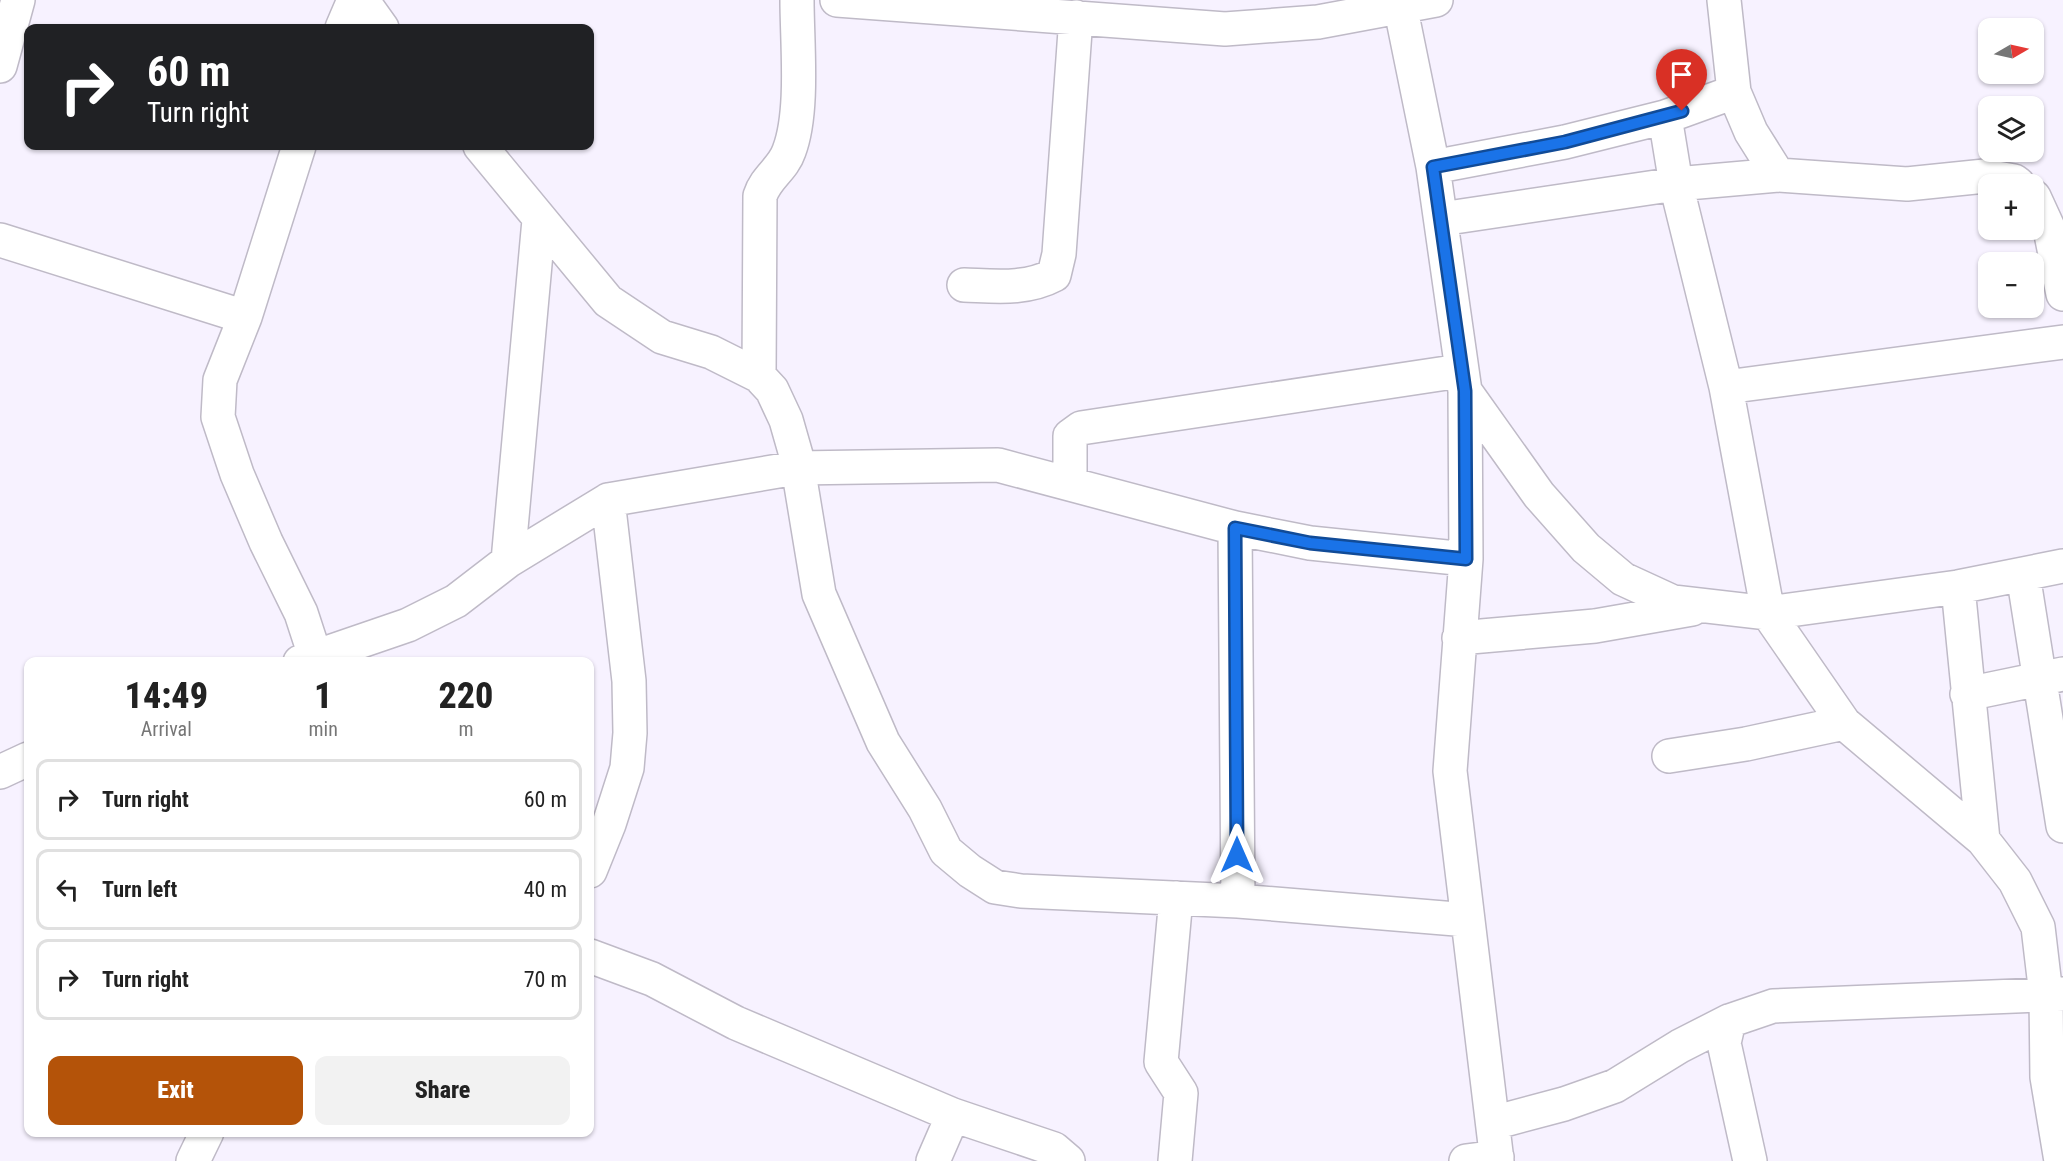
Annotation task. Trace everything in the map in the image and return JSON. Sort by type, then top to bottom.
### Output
[{"type":"street","points":[[344,24],[354,0]]},
{"type":"street","points":[[362,0],[379,24]]},
{"type":"street","points":[[759,376],[760,196],[764,184],[785,162],[791,148],[796,110],[797,0]]},
{"type":"street","points":[[837,0],[897,1],[1225,29],[1318,22],[1399,4],[1436,0]]},
{"type":"street","points":[[1724,0],[1734,92],[1751,132],[1778,175]]},
{"type":"street","points":[[1399,4],[1433,167],[1462,381],[1466,559],[1450,771],[1493,1123],[1487,1160]]},
{"type":"street","points":[[0,66],[20,17]]},
{"type":"street","points":[[964,285],[1017,286],[1042,282],[1054,275],[1059,254],[1076,17]]},
{"type":"street","points":[[1433,167],[1565,142],[1665,117],[1734,92]]},
{"type":"street","points":[[1665,117],[1676,184],[1726,387],[1768,612],[1844,723],[1983,840],[2050,924],[2054,994],[2047,1077],[2054,1157]]},
{"type":"street","points":[[298,150],[245,317],[220,380],[218,417],[262,532],[302,613],[310,657]]},
{"type":"street","points":[[483,150],[608,301],[662,337],[711,352],[759,376],[772,390],[786,420],[796,455],[796,468],[819,594],[883,742],[925,809],[946,850],[970,871],[995,887],[1021,891],[1238,901],[1468,920]]},
{"type":"street","points":[[1441,219],[1676,184],[1778,175],[1908,184],[1978,177]]},
{"type":"street","points":[[508,561],[539,219]]},
{"type":"street","points":[[2044,219],[2051,234],[2063,294]]},
{"type":"street","points":[[0,240],[245,317]]},
{"type":"street","points":[[1726,387],[2063,342]]},
{"type":"street","points":[[1070,484],[1070,436],[1081,428],[1462,381]]},
{"type":"street","points":[[1462,381],[1539,495],[1586,548],[1623,579],[1673,602],[1768,612],[1958,587],[2063,566]]},
{"type":"street","points":[[319,657],[417,620],[456,601],[508,561],[608,500],[796,468],[998,465],[1235,528],[1310,543],[1466,559]]},
{"type":"street","points":[[594,861],[627,768],[630,733],[629,681],[608,500]]},
{"type":"street","points":[[1235,528],[1238,901]]},
{"type":"street","points":[[2023,574],[2051,676],[2063,826]]},
{"type":"street","points":[[1958,587],[1983,840]]},
{"type":"street","points":[[1459,638],[1595,626],[1710,606]]},
{"type":"street","points":[[1967,694],[2051,676]]},
{"type":"street","points":[[1669,756],[1746,744],[1844,723]]},
{"type":"street","points":[[0,772],[24,761]]},
{"type":"street","points":[[1175,1161],[1181,1093],[1161,1062],[1176,898]]},
{"type":"street","points":[[594,958],[652,980],[735,1023],[953,1115],[1054,1149],[1068,1161]]},
{"type":"street","points":[[1493,1123],[1564,1104],[1615,1086],[1680,1046],[1729,1021],[1773,1006],[1852,1000],[2054,994]]},
{"type":"street","points":[[1729,1021],[1725,1043],[1750,1161]]},
{"type":"street","points":[[933,1161],[953,1115]]},
{"type":"street","points":[[193,1161],[205,1137]]},
{"type":"route","points":[[1237,855],[1235,528],[1310,543],[1466,559],[1465,391],[1460,371],[1433,167],[1565,142],[1682,111]]}]
